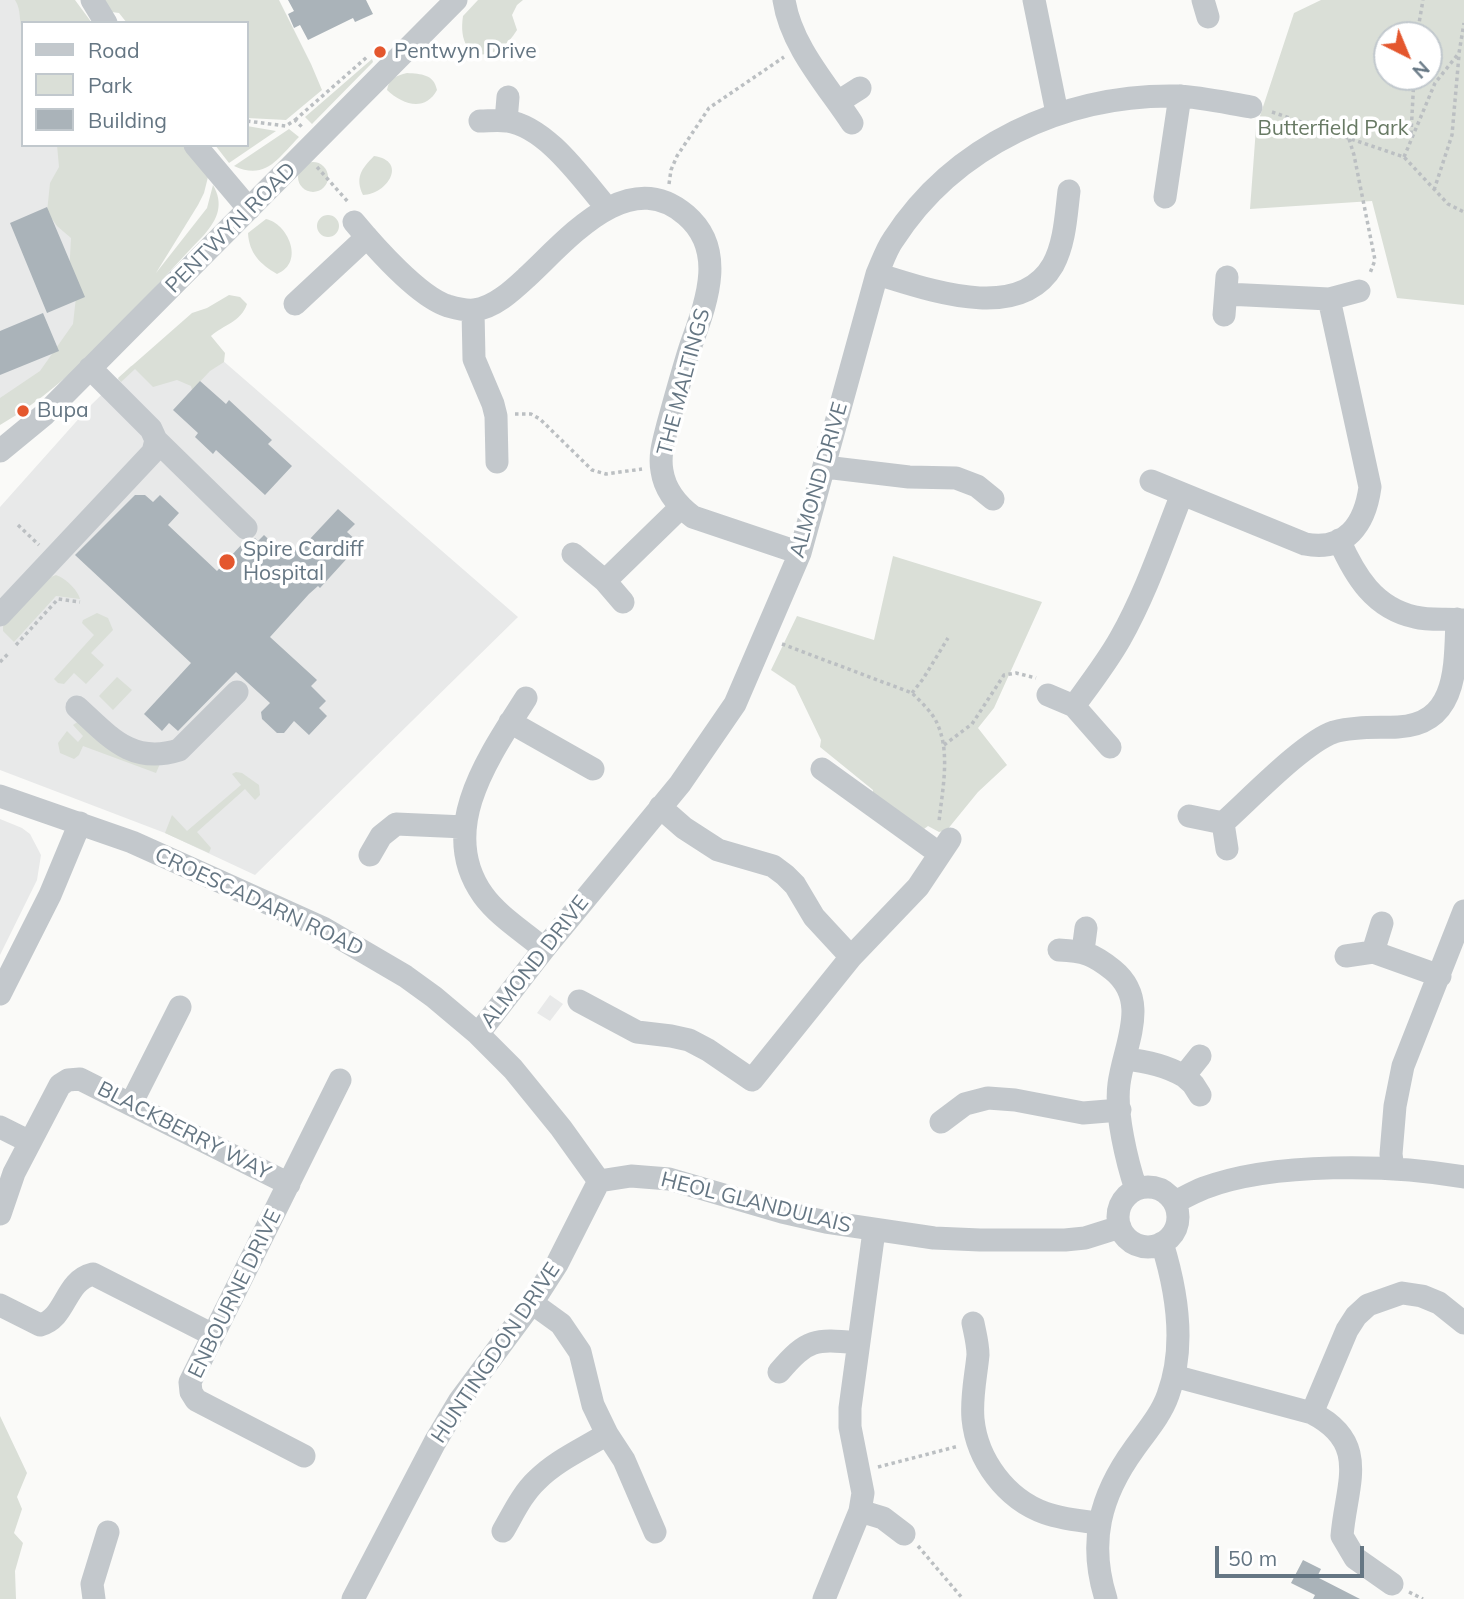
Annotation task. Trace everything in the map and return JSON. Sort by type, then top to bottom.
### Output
[{"type":"street","points":[[92,0],[105,21]]},
{"type":"street","name":"PENTWYN ROAD","points":[[0,451],[45,414],[456,0]]},
{"type":"street","points":[[784,0],[787,17],[800,46],[852,123]]},
{"type":"street","points":[[1034,0],[1057,113]]},
{"type":"street","points":[[838,102],[860,88]]},
{"type":"street","points":[[1165,197],[1180,96]]},
{"type":"street","name":"ALMOND DRIVE","points":[[478,1034],[680,784],[735,704],[800,554],[877,274],[892,242],[912,214],[958,166],[985,147],[1057,113],[1145,97],[1180,96],[1251,107]]},
{"type":"street","points":[[506,121],[508,97]]},
{"type":"street","points":[[480,121],[506,121],[534,130],[607,208]]},
{"type":"street","points":[[197,147],[249,209]]},
{"type":"street","points":[[877,274],[952,296],[978,298],[1029,289],[1045,277],[1054,262],[1064,232],[1069,191]]},
{"type":"street","points":[[295,304],[361,229],[435,300],[449,307],[473,310],[487,306],[513,289],[592,218],[607,208],[645,197],[667,203]]},
{"type":"street","name":"THE MALTINGS","points":[[667,203],[686,215],[698,229],[708,245],[711,263],[709,289],[661,453],[665,483],[680,508]]},
{"type":"street","points":[[1226,295],[1329,299],[1359,291]]},
{"type":"street","points":[[1151,481],[1305,544],[1319,547],[1350,536],[1368,505],[1370,487],[1329,299]]},
{"type":"street","points":[[473,310],[474,359],[494,404],[496,416],[496,462]]},
{"type":"street","points":[[90,369],[151,429],[156,440],[246,528]]},
{"type":"street","points":[[0,615],[153,452],[156,440]]},
{"type":"street","points":[[825,467],[909,477],[956,478],[977,486],[993,499]]},
{"type":"street","points":[[1074,706],[1120,638],[1149,578],[1182,494]]},
{"type":"street","points":[[605,581],[680,508],[704,523],[800,554]]},
{"type":"street","points":[[1223,823],[1310,745],[1334,732],[1367,727],[1402,727],[1422,722],[1439,709],[1449,696],[1461,620],[1417,618],[1391,609],[1359,580],[1339,540]]},
{"type":"street","points":[[573,554],[605,581],[623,602]]},
{"type":"street","points":[[77,707],[125,749],[153,754],[168,753],[179,750],[237,692]]},
{"type":"street","points":[[1048,695],[1074,706],[1110,747]]},
{"type":"street","points":[[526,698],[495,744],[482,770],[465,827],[464,844],[467,866],[485,898],[544,949]]},
{"type":"street","points":[[510,722],[593,769]]},
{"type":"street","points":[[579,1001],[637,1032],[671,1035],[689,1040],[752,1080],[851,957],[918,887],[945,846],[822,769]]},
{"type":"street","name":"CROESCADARN ROAD","points":[[0,796],[132,842],[323,928],[405,976],[478,1034],[536,1095],[599,1181]]},
{"type":"street","points":[[660,807],[684,828],[718,850],[773,866],[785,874],[795,885],[814,917],[851,957]]},
{"type":"street","points":[[1189,816],[1223,823]]},
{"type":"street","points":[[0,994],[50,895],[80,822]]},
{"type":"street","points":[[1223,823],[1227,849]]},
{"type":"street","points":[[370,855],[381,836],[396,824],[465,827]]},
{"type":"street","points":[[1394,1169],[1391,1154],[1395,1107],[1403,1066],[1464,911]]},
{"type":"street","points":[[1373,953],[1382,923]]},
{"type":"street","points":[[1059,950],[1084,939],[1100,960],[1121,976],[1133,997],[1134,1018],[1118,1086],[1127,1159],[1136,1189]]},
{"type":"street","points":[[1346,956],[1373,953],[1440,975]]},
{"type":"street","points":[[131,1104],[180,1007]]},
{"type":"street","points":[[1184,1076],[1200,1056]]},
{"type":"street","points":[[1125,1059],[1147,1061],[1172,1069],[1194,1084],[1200,1096]]},
{"type":"street","name":"BLACKBERRY WAY","points":[[0,1214],[14,1173],[60,1085],[68,1080],[80,1079],[289,1184]]},
{"type":"street","name":"ENBOURNE DRIVE","points":[[304,1456],[196,1400],[191,1392],[190,1382],[340,1080]]},
{"type":"street","points":[[941,1122],[961,1095],[1015,1100],[1083,1113],[1120,1110]]},
{"type":"street","points":[[0,1127],[30,1142]]},
{"type":"street","points":[[1175,1202],[1204,1188],[1261,1175],[1306,1170],[1394,1169],[1464,1177]]},
{"type":"street","name":"HEOL GLANDULAIS","points":[[599,1181],[631,1176],[669,1179],[782,1212],[874,1231],[968,1240],[1065,1240],[1085,1238],[1120,1227]]},
{"type":"street","name":"HUNTINGDON DRIVE","points":[[353,1599],[460,1400],[532,1303],[556,1264],[599,1181]]},
{"type":"street","points":[[1153,1187],[1163,1191],[1175,1202],[1179,1217],[1176,1228],[1162,1243],[1153,1246],[1134,1243],[1126,1238],[1120,1227],[1119,1209],[1124,1199],[1136,1189],[1153,1187]]},
{"type":"street","points":[[824,1599],[860,1511],[863,1493],[850,1427],[851,1393],[874,1231]]},
{"type":"street","points":[[1106,1599],[1100,1576],[1098,1523],[1103,1505],[1119,1469],[1167,1398],[1178,1351],[1176,1311],[1162,1243]]},
{"type":"street","points":[[0,1305],[40,1325],[49,1323],[74,1284],[82,1276],[93,1273],[213,1335]]},
{"type":"street","points":[[1312,1413],[1347,1330],[1356,1316],[1368,1305],[1402,1293],[1422,1296],[1439,1303],[1464,1323]]},
{"type":"street","points":[[532,1303],[561,1324],[580,1352],[593,1405],[624,1460],[654,1532]]},
{"type":"street","points":[[973,1323],[978,1352],[972,1392],[973,1420],[978,1441],[996,1477],[1011,1493],[1044,1513],[1098,1523]]},
{"type":"street","points":[[779,1372],[796,1353],[820,1340],[858,1343]]},
{"type":"street","points":[[1174,1376],[1312,1413],[1340,1433],[1349,1450],[1352,1465],[1342,1536],[1355,1558],[1392,1584]]},
{"type":"street","points":[[503,1531],[536,1480],[564,1459],[607,1434]]},
{"type":"street","points":[[860,1511],[883,1518],[904,1534]]},
{"type":"street","points":[[94,1599],[92,1584],[108,1532]]},
{"type":"path","points":[[1419,21],[1423,0]]},
{"type":"path","points":[[1434,190],[1452,135],[1464,23]]},
{"type":"path","points":[[667,203],[674,163],[709,108],[800,46]]},
{"type":"path","points":[[1404,157],[1435,83],[1459,53]]},
{"type":"path","points":[[1410,139],[1412,91]]},
{"type":"path","points":[[1251,107],[1261,108],[1404,157],[1448,204],[1464,212]]},
{"type":"path","points":[[248,121],[286,126],[295,120],[305,130]]},
{"type":"path","points":[[1349,139],[1375,260],[1359,291]]},
{"type":"path","points":[[316,165],[356,210],[361,229]]},
{"type":"path","points":[[496,416],[521,413],[540,419],[592,470],[606,474],[661,467]]},
{"type":"path","points":[[18,525],[47,553]]},
{"type":"path","points":[[16,645],[58,599],[80,602]]},
{"type":"path","points":[[763,637],[912,693],[936,721],[944,745],[939,832],[945,846]]},
{"type":"path","points":[[912,693],[948,638]]},
{"type":"path","points":[[0,662],[9,653]]},
{"type":"path","points":[[944,745],[972,724],[1004,675],[1016,673],[1034,677],[1047,683],[1048,695]]},
{"type":"path","points":[[860,1471],[978,1441]]},
{"type":"path","points":[[904,1534],[910,1537],[963,1599]]},
{"type":"shaded area","points":[[0,0],[24,0],[24,21],[21,21],[21,147],[83,147],[104,320],[0,406]]},
{"type":"shaded area","name":"Spire Cardiff Hospital","points":[[206,346],[518,617],[255,875],[165,833],[0,770],[0,507],[91,405],[131,366]]},
{"type":"shaded area","points":[[0,819],[30,834],[41,855],[37,880],[0,955]]},
{"type":"shaded area","points":[[550,995],[563,1004],[550,1021],[537,1013]]},
{"type":"green space","points":[[15,0],[75,0],[91,21],[21,23]]},
{"type":"green space","points":[[91,0],[279,0],[322,90],[286,120],[248,118],[248,21],[125,21],[119,13],[104,11]]},
{"type":"green space","points":[[478,0],[523,0],[512,15],[517,30],[508,42],[488,54],[471,51],[462,32],[463,16]]},
{"type":"green space","name":"Butterfield Park","points":[[1321,0],[1464,0],[1464,305],[1397,298],[1372,201],[1250,209],[1256,128],[1294,13]]},
{"type":"green space","points":[[372,59],[373,62],[312,124],[305,117]]},
{"type":"green space","points":[[407,73],[430,78],[437,90],[432,97],[420,104],[414,104],[387,90],[394,78]]},
{"type":"green space","points":[[248,126],[276,131],[229,163],[217,147],[248,147]]},
{"type":"green space","points":[[289,129],[299,137],[271,165],[255,171],[234,166]]},
{"type":"green space","points":[[57,147],[186,147],[208,177],[198,205],[156,273],[207,208],[213,185],[218,199],[218,211],[204,235],[83,362],[57,385],[0,425],[0,398],[40,371],[73,324],[76,297],[69,275],[71,238],[57,226],[47,212],[50,183],[59,167]]},
{"type":"green space","points":[[374,156],[390,164],[391,177],[380,189],[363,195],[361,174]]},
{"type":"green space","points":[[313,162],[323,167],[328,177],[323,187],[313,192],[303,187],[298,177],[303,167]]},
{"type":"green space","points":[[328,215],[336,218],[339,226],[336,234],[328,237],[320,234],[317,226],[320,218]]},
{"type":"green space","points":[[266,219],[281,228],[292,252],[286,268],[277,274],[256,257],[249,240],[248,233]]},
{"type":"green space","points":[[229,295],[240,297],[247,304],[241,315],[211,336],[225,353],[224,362],[210,371],[192,390],[191,386],[177,380],[153,387],[135,369],[121,382],[118,378],[192,313]]},
{"type":"green space","points":[[893,556],[1042,602],[994,708],[978,728],[1007,765],[978,792],[947,830],[939,832],[928,826],[924,829],[873,796],[873,790],[820,747],[821,740],[795,686],[771,670],[797,616],[874,640]]},
{"type":"green space","points":[[56,575],[71,585],[80,599],[56,596],[14,642],[3,631],[3,626],[46,579]]},
{"type":"green space","points":[[97,613],[108,618],[113,630],[91,653],[104,665],[86,684],[74,673],[64,684],[58,683],[54,679],[94,635],[82,623],[83,620]]},
{"type":"green space","points":[[117,677],[132,690],[113,710],[99,696]]},
{"type":"green space","points":[[79,721],[162,759],[156,773],[83,746],[74,759],[60,753],[58,743],[67,731],[78,742],[83,736],[73,725]]},
{"type":"green space","points":[[236,772],[259,785],[260,795],[255,800],[245,789],[197,832],[211,848],[209,853],[165,833],[172,815],[187,831],[241,785],[232,774]]},
{"type":"green space","points":[[0,1416],[27,1473],[17,1497],[22,1509],[14,1533],[23,1543],[15,1571],[16,1599],[0,1599]]},
{"type":"building","points":[[288,0],[366,0],[373,14],[355,22],[353,18],[308,40],[300,25],[294,28],[288,14],[294,11]]},
{"type":"building","points":[[47,207],[85,297],[47,313],[10,223]]},
{"type":"building","points":[[43,313],[59,351],[0,375],[0,331]]},
{"type":"building","points":[[200,381],[226,404],[229,400],[272,440],[268,444],[292,466],[265,495],[216,450],[213,454],[195,437],[198,433],[173,410]]},
{"type":"building","points":[[135,495],[145,495],[153,502],[160,495],[179,513],[168,525],[217,571],[244,542],[255,538],[258,541],[264,535],[288,558],[338,509],[355,524],[347,532],[358,542],[349,552],[351,554],[320,588],[318,586],[309,594],[270,637],[317,680],[311,686],[326,701],[319,708],[327,716],[309,735],[294,721],[284,733],[277,733],[262,719],[261,712],[270,703],[236,672],[178,731],[169,723],[162,731],[144,714],[191,663],[75,555]]},
{"type":"building","points":[[1303,1560],[1321,1569],[1317,1577],[1360,1599],[1313,1599],[1315,1595],[1291,1583]]},
{"type":"place","name":"Pentwyn Drive","points":[[380,52]]},
{"type":"place","name":"Bupa","points":[[23,411]]},
{"type":"place","name":"Spire Cardiff Hospital","points":[[227,562]]}]
